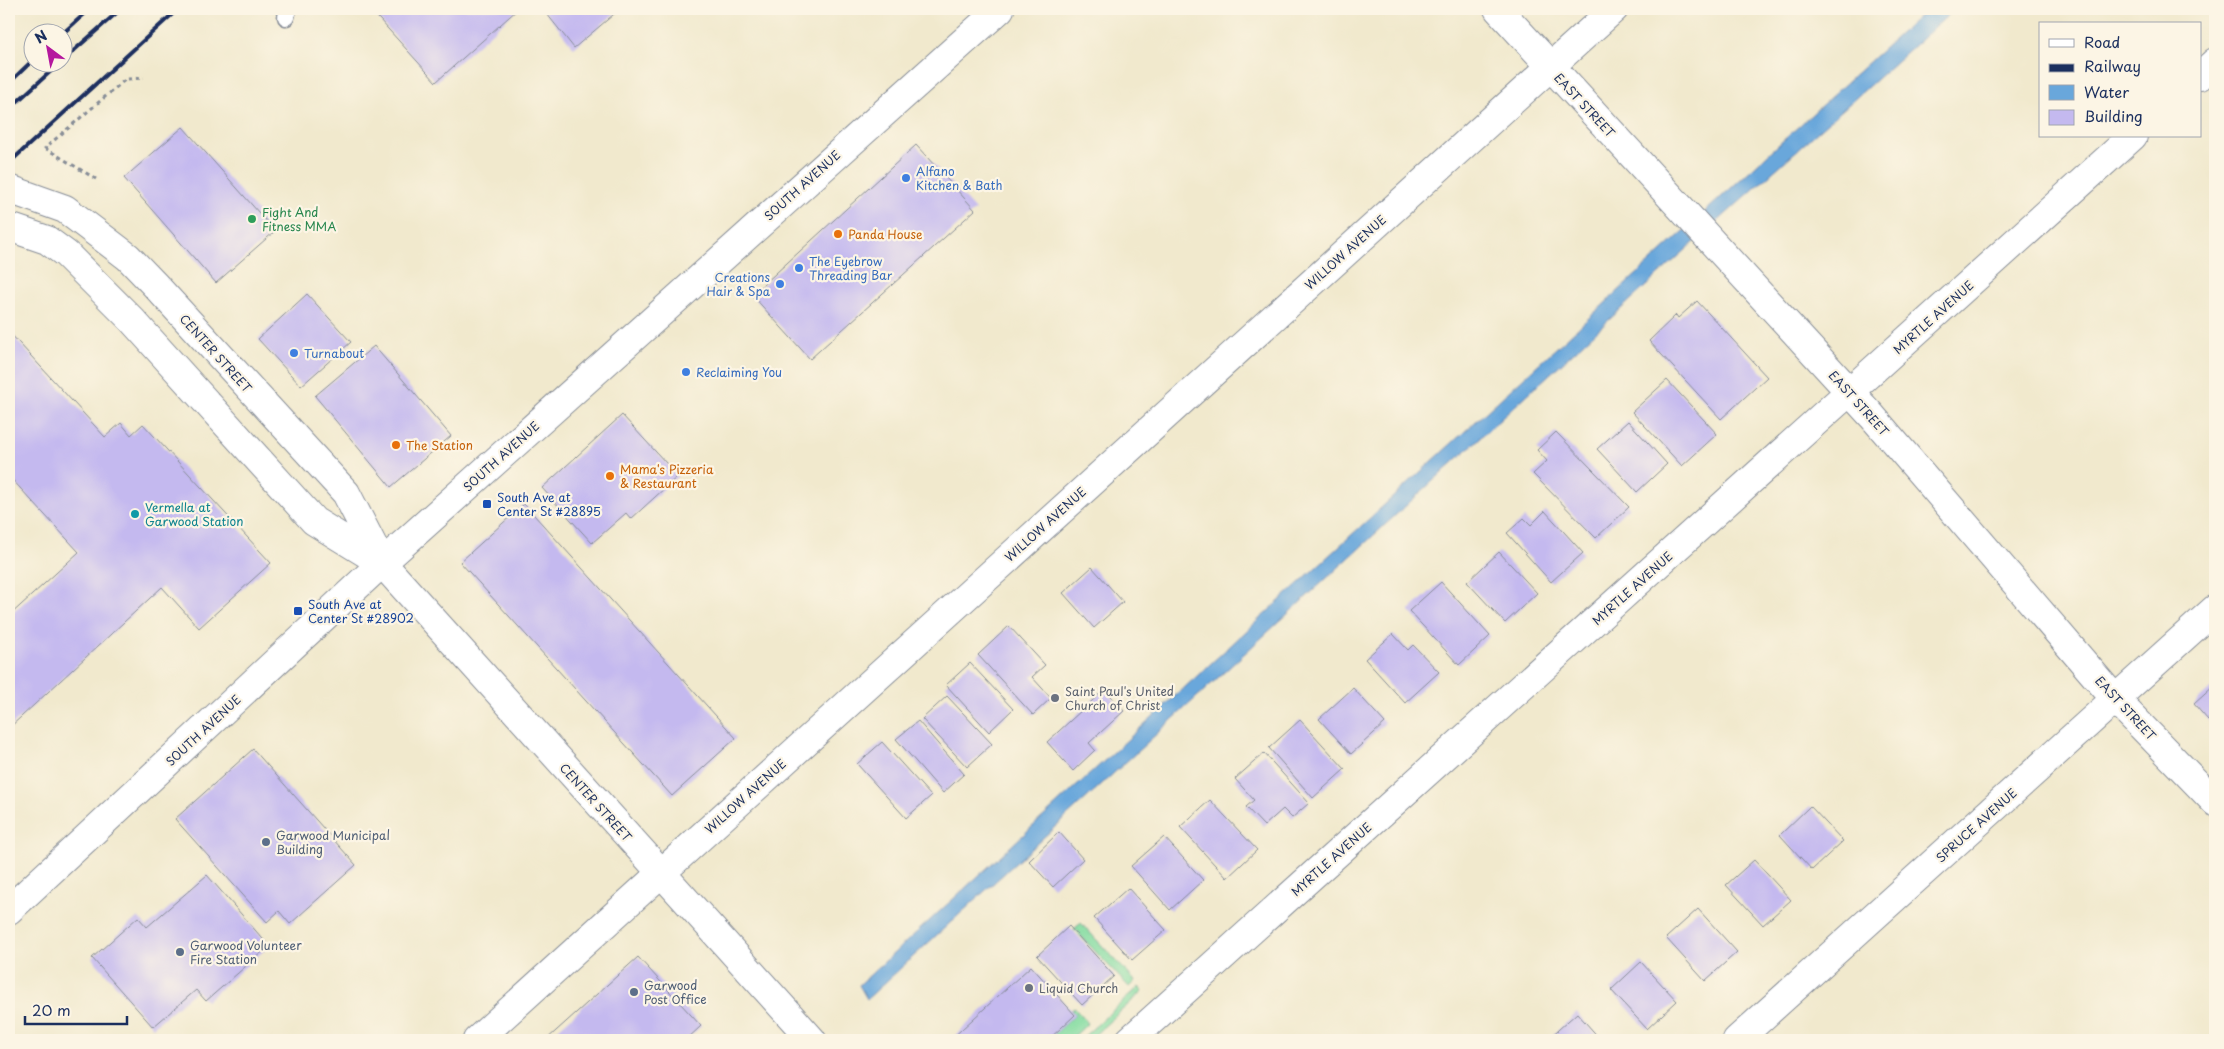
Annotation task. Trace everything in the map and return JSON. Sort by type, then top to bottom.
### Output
[{"type":"street","name":"SOUTH AVENUE","points":[[9,910],[382,563],[1000,9]]},
{"type":"street","name":"EAST STREET","points":[[1498,9],[1849,393],[2115,699],[2215,802]]},
{"type":"street","name":"WILLOW AVENUE","points":[[477,1040],[1614,9]]},
{"type":"street","points":[[2202,74],[2215,62]]},
{"type":"street","name":"MYRTLE AVENUE","points":[[1130,1040],[2131,138]]},
{"type":"street","name":"CENTER STREET","points":[[9,189],[66,209],[128,257],[346,494],[382,563],[660,874],[812,1040]]},
{"type":"street","name":"CENTER STREET","points":[[9,227],[47,240],[66,254],[132,320],[314,521],[382,563]]},
{"type":"street","name":"SPRUCE AVENUE","points":[[1737,1040],[2215,609]]},
{"type":"path","points":[[96,179],[45,148],[126,79],[144,78]]},
{"type":"green space","points":[[1081,923],[1135,981],[1129,987],[1074,929]]},
{"type":"green space","points":[[1139,987],[1143,991],[1089,1040],[1080,1040]]},
{"type":"green space","points":[[1074,1008],[1088,1023],[1070,1040],[1048,1040],[1075,1015],[1071,1010]]},
{"type":"water","points":[[1927,9],[1955,9],[1669,265],[867,999],[859,985]]},
{"type":"building","points":[[370,9],[518,9],[436,82]]},
{"type":"building","points":[[543,9],[620,9],[574,48]]},
{"type":"building","points":[[183,127],[275,231],[216,283],[124,178]]},
{"type":"building","points":[[916,145],[975,210],[810,359],[752,295]]},
{"type":"building","points":[[307,294],[351,342],[301,386],[258,339]]},
{"type":"building","points":[[1697,301],[1767,377],[1721,419],[1649,341],[1676,315],[1678,318]]},
{"type":"building","name":"Vermella at Garwood Station","points":[[9,332],[105,437],[121,423],[131,435],[143,424],[271,563],[199,628],[162,587],[9,728],[9,616],[79,552],[9,476]]},
{"type":"building","points":[[374,346],[451,436],[391,487],[315,396]]},
{"type":"building","points":[[1667,380],[1717,434],[1682,466],[1632,412]]},
{"type":"building","points":[[622,415],[678,476],[631,519],[626,513],[592,543],[542,488]]},
{"type":"building","points":[[1628,421],[1667,464],[1637,492],[1597,449]]},
{"type":"building","points":[[1556,432],[1629,507],[1596,538],[1533,474],[1547,461],[1537,450]]},
{"type":"building","points":[[524,504],[736,738],[672,796],[460,562]]},
{"type":"building","points":[[1545,511],[1583,553],[1551,582],[1507,533],[1524,518],[1531,525]]},
{"type":"building","points":[[1499,552],[1537,593],[1505,623],[1467,582]]},
{"type":"building","points":[[1092,567],[1123,602],[1094,628],[1063,593]]},
{"type":"building","points":[[1441,582],[1490,636],[1459,665],[1409,611]]},
{"type":"building","points":[[1009,626],[1045,665],[1032,677],[1051,698],[1033,715],[978,655]]},
{"type":"building","points":[[1393,634],[1408,650],[1413,645],[1439,672],[1405,703],[1365,659]]},
{"type":"building","points":[[970,663],[1013,709],[989,732],[946,685]]},
{"type":"building","points":[[2215,685],[2215,728],[2194,704]]},
{"type":"building","points":[[1353,688],[1385,723],[1351,754],[1319,719]]},
{"type":"building","points":[[1105,689],[1124,711],[1089,743],[1095,750],[1073,771],[1047,742]]},
{"type":"building","points":[[947,696],[992,744],[967,767],[922,719]]},
{"type":"building","points":[[1300,720],[1345,769],[1313,798],[1269,748]]},
{"type":"building","points":[[918,721],[964,774],[943,793],[896,739]]},
{"type":"building","points":[[882,742],[931,796],[906,818],[857,764]]},
{"type":"building","name":"Garwood Municipal Building","points":[[253,749],[356,865],[290,924],[279,911],[267,922],[175,819]]},
{"type":"building","points":[[1264,753],[1309,803],[1292,818],[1283,809],[1264,826],[1246,807],[1254,800],[1235,779]]},
{"type":"building","points":[[1210,800],[1257,850],[1227,878],[1180,827]]},
{"type":"building","points":[[1810,806],[1843,841],[1812,870],[1780,835]]},
{"type":"building","points":[[1059,832],[1083,859],[1053,887],[1029,861]]},
{"type":"building","points":[[1164,837],[1203,880],[1170,910],[1131,866]]},
{"type":"building","points":[[1754,860],[1791,900],[1763,925],[1726,885]]},
{"type":"building","name":"Garwood Volunteer Fire Station","points":[[207,875],[269,946],[206,1001],[196,990],[153,1027],[92,958],[138,917],[147,927]]},
{"type":"building","points":[[1128,888],[1166,930],[1132,960],[1094,918]]},
{"type":"building","points":[[1698,909],[1737,952],[1705,981],[1666,938]]},
{"type":"building","points":[[1069,926],[1114,976],[1082,1005],[1037,956]]},
{"type":"building","name":"Garwood Post Office","points":[[638,957],[701,1026],[686,1040],[546,1040]]},
{"type":"building","points":[[1641,962],[1677,1001],[1647,1029],[1611,990]]},
{"type":"building","name":"Liquid Church","points":[[1031,966],[1075,1015],[1048,1040],[950,1040]]},
{"type":"building","points":[[1577,1013],[1601,1040],[1550,1040],[1549,1038]]},
{"type":"railway","points":[[72,25],[90,9]]},
{"type":"railway","points":[[72,52],[121,9]]},
{"type":"railway","points":[[9,163],[178,9]]},
{"type":"railway","points":[[9,83],[22,71]]},
{"type":"railway","points":[[9,109],[50,72]]},
{"type":"place","name":"Alfano Kitchen & Bath","points":[[906,178]]},
{"type":"place","name":"Fight And Fitness MMA","points":[[252,219]]},
{"type":"place","name":"Panda House","points":[[838,234]]},
{"type":"place","name":"The Eyebrow Threading Bar","points":[[799,268]]},
{"type":"place","name":"Creations Hair & Spa","points":[[780,284]]},
{"type":"place","name":"Turnabout","points":[[294,353]]},
{"type":"place","name":"Reclaiming You","points":[[686,372]]},
{"type":"place","name":"The Station","points":[[396,445]]},
{"type":"place","name":"Mama's Pizzeria & Restaurant","points":[[610,476]]},
{"type":"place","name":"South Ave at Center St #28895","points":[[487,504]]},
{"type":"place","name":"Vermella at Garwood Station","points":[[135,514]]},
{"type":"place","name":"South Ave at Center St #28902","points":[[298,611]]},
{"type":"place","name":"Saint Paul's United Church of Christ","points":[[1055,698]]},
{"type":"place","name":"Garwood Municipal Building","points":[[266,842]]},
{"type":"place","name":"Garwood Volunteer Fire Station","points":[[180,952]]},
{"type":"place","name":"Liquid Church","points":[[1029,988]]},
{"type":"place","name":"Garwood Post Office","points":[[634,992]]}]
